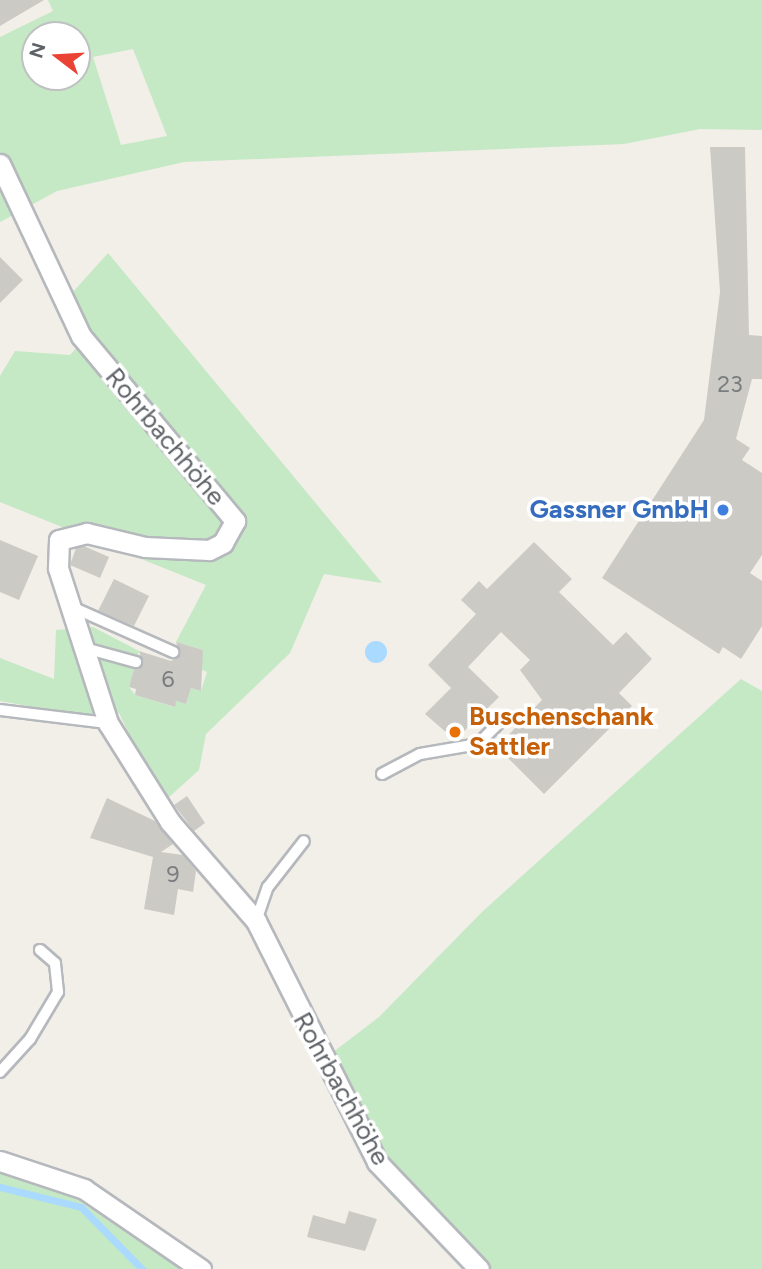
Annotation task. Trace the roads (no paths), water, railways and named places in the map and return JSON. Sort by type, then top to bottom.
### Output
[{"type":"street","name":"Rohrbachhöhe","points":[[0,164],[81,336],[235,521],[223,543],[209,550],[145,547],[87,533],[59,540],[58,568],[108,723],[170,822],[256,922],[377,1162],[480,1269]]},
{"type":"street","points":[[0,1161],[84,1189],[201,1269]]},
{"type":"lane","points":[[72,607],[173,652]]},
{"type":"lane","points":[[85,648],[136,662]]},
{"type":"lane","points":[[0,710],[108,723]]},
{"type":"lane","points":[[382,774],[420,754],[478,744],[500,722]]},
{"type":"lane","points":[[256,922],[268,887],[304,841]]},
{"type":"lane","points":[[0,1072],[30,1039],[58,992],[55,963],[40,950]]},
{"type":"water","points":[[372,641],[380,641],[387,648],[387,656],[380,663],[372,663],[365,656],[365,648]]},
{"type":"waterway","points":[[0,1187],[81,1207],[142,1269]]},
{"type":"place","name":"Gassner GmbH","points":[[723,510]]},
{"type":"place","name":"Buschenschank Sattler","points":[[455,732]]}]
